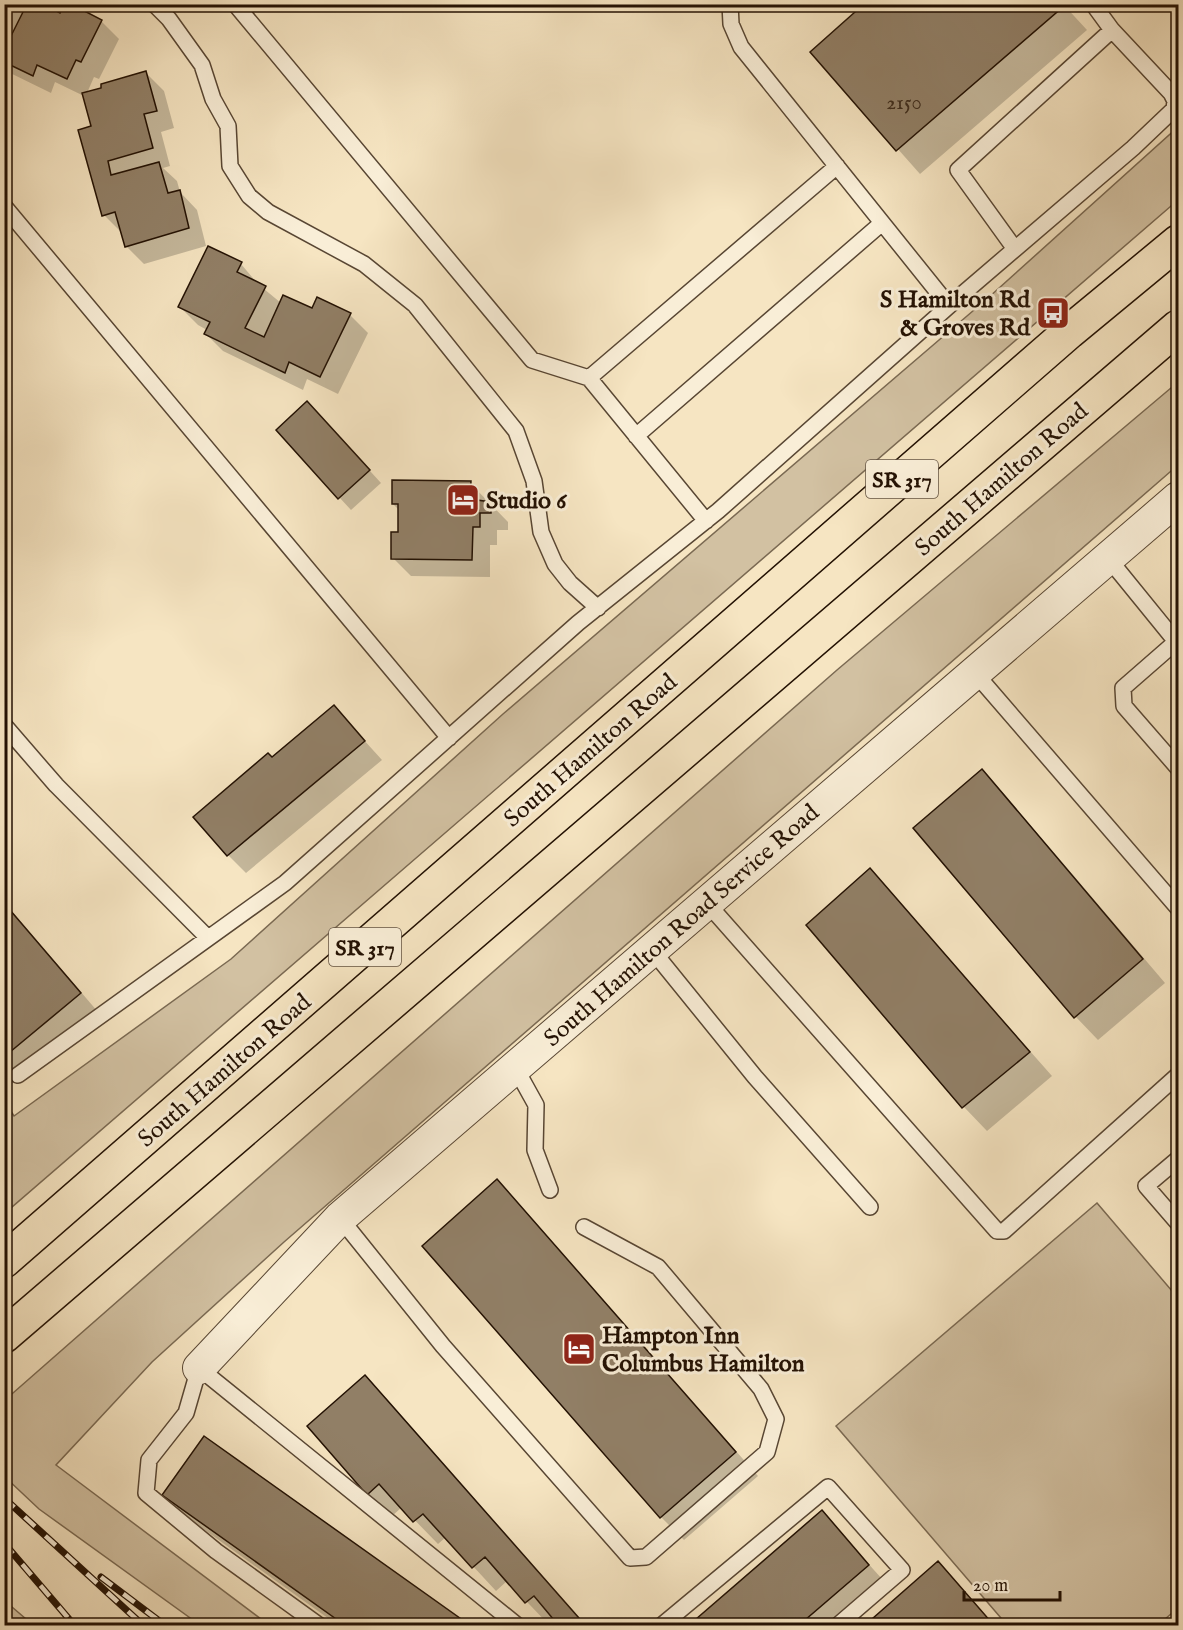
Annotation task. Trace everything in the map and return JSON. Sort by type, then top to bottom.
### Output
[{"type":"main road","name":"South Hamilton Road","points":[[4,1261],[1069,332],[1179,242]]},
{"type":"main road","name":"South Hamilton Road","points":[[11,1330],[1179,327]]},
{"type":"street","name":"South Hamilton Road Service Road","points":[[199,1368],[340,1218],[1179,498]]},
{"type":"lane","points":[[154,4],[169,19],[202,65],[213,99],[228,126],[230,166],[249,196],[267,212],[364,264],[415,305],[516,431],[534,481],[541,532],[555,564],[570,584],[598,608]]},
{"type":"lane","points":[[235,4],[532,360],[589,378],[706,521]]},
{"type":"lane","points":[[730,4],[730,24],[741,47],[949,306]]},
{"type":"lane","points":[[18,1076],[285,883],[598,608],[706,521],[1174,109],[1175,101],[1171,93],[1112,30],[1093,4]]},
{"type":"lane","points":[[1015,249],[958,170],[1112,30]]},
{"type":"lane","points":[[589,378],[837,166]]},
{"type":"lane","points":[[4,206],[449,738]]},
{"type":"lane","points":[[636,436],[882,223]]},
{"type":"lane","points":[[1108,558],[1178,642],[1123,688],[1124,705],[1179,768]]},
{"type":"lane","points":[[975,673],[1179,908]]},
{"type":"lane","points":[[4,725],[56,785],[208,938]]},
{"type":"lane","points":[[706,902],[997,1231],[1005,1231],[1179,1075]]},
{"type":"lane","points":[[652,950],[754,1077],[870,1206]]},
{"type":"lane","points":[[515,1066],[536,1105],[535,1150],[550,1190]]},
{"type":"lane","points":[[1179,1159],[1146,1186],[1179,1223]]},
{"type":"lane","points":[[340,1218],[442,1346],[510,1425],[583,1502],[630,1558],[645,1557],[767,1452],[776,1419],[761,1389],[658,1268],[584,1227]]},
{"type":"lane","points":[[320,1626],[216,1551],[146,1493],[149,1460],[186,1413],[199,1368],[518,1626]]},
{"type":"lane","points":[[661,1626],[828,1487],[902,1570],[837,1626]]},
{"type":"shaded area","points":[[1178,127],[1178,200],[5,1213],[5,1102],[14,1116],[231,959],[503,714],[988,298]]},
{"type":"shaded area","points":[[1178,382],[1178,465],[284,1242],[152,1362],[56,1465],[269,1625],[200,1625],[39,1509],[5,1477],[5,1400],[837,670]]},
{"type":"shaded area","points":[[1097,1203],[1178,1298],[1178,1608],[1158,1625],[1007,1625],[836,1426]]},
{"type":"shaded area","points":[[5,1601],[33,1625],[5,1625]]},
{"type":"building","points":[[27,4],[43,4],[60,13],[64,4],[71,4],[102,20],[81,62],[76,60],[67,79],[37,65],[33,76],[4,62],[4,41],[8,42]]},
{"type":"building","points":[[864,4],[1063,4],[1064,6],[896,151],[810,52]]},
{"type":"building","points":[[146,71],[157,111],[144,114],[153,148],[108,161],[111,175],[159,162],[168,193],[180,190],[189,228],[125,247],[115,212],[102,216],[78,130],[91,126],[82,93],[101,88],[101,84]]},
{"type":"building","points":[[208,246],[242,262],[237,272],[266,286],[245,328],[264,337],[283,295],[312,308],[317,297],[351,313],[320,377],[289,362],[285,373],[204,334],[210,322],[178,307]]},
{"type":"building","points":[[307,401],[370,470],[338,499],[276,430]]},
{"type":"building","points":[[392,480],[471,481],[470,499],[491,502],[491,513],[480,513],[480,527],[473,527],[472,560],[391,559],[391,532],[398,532],[398,504],[392,504]]},
{"type":"building","points":[[334,705],[365,741],[227,856],[193,817],[268,753],[272,757]]},
{"type":"building","points":[[982,769],[1143,959],[1074,1018],[913,828]]},
{"type":"building","points":[[870,868],[1030,1052],[962,1108],[806,925]]},
{"type":"building","points":[[4,903],[81,993],[4,1057]]},
{"type":"building","name":"Hampton Inn Columbus Hamilton","points":[[497,1179],[736,1452],[660,1518],[422,1246]]},
{"type":"building","points":[[365,1375],[586,1626],[559,1626],[534,1596],[525,1603],[485,1557],[472,1568],[423,1514],[413,1522],[379,1484],[367,1495],[307,1426]]},
{"type":"building","points":[[204,1436],[471,1626],[346,1626],[162,1495]]},
{"type":"building","points":[[822,1510],[869,1565],[798,1626],[688,1626]]},
{"type":"building","points":[[938,1561],[992,1623],[990,1626],[864,1626]]},
{"type":"railway","points":[[4,1498],[144,1626]]},
{"type":"railway","points":[[4,1543],[75,1626]]},
{"type":"railway","points":[[101,1577],[166,1626]]},
{"type":"place","name":"S Hamilton Rd & Groves Rd","points":[[1053,313]]},
{"type":"place","name":"Studio 6","points":[[463,500]]},
{"type":"place","name":"Hampton Inn Columbus Hamilton","points":[[579,1349]]}]
